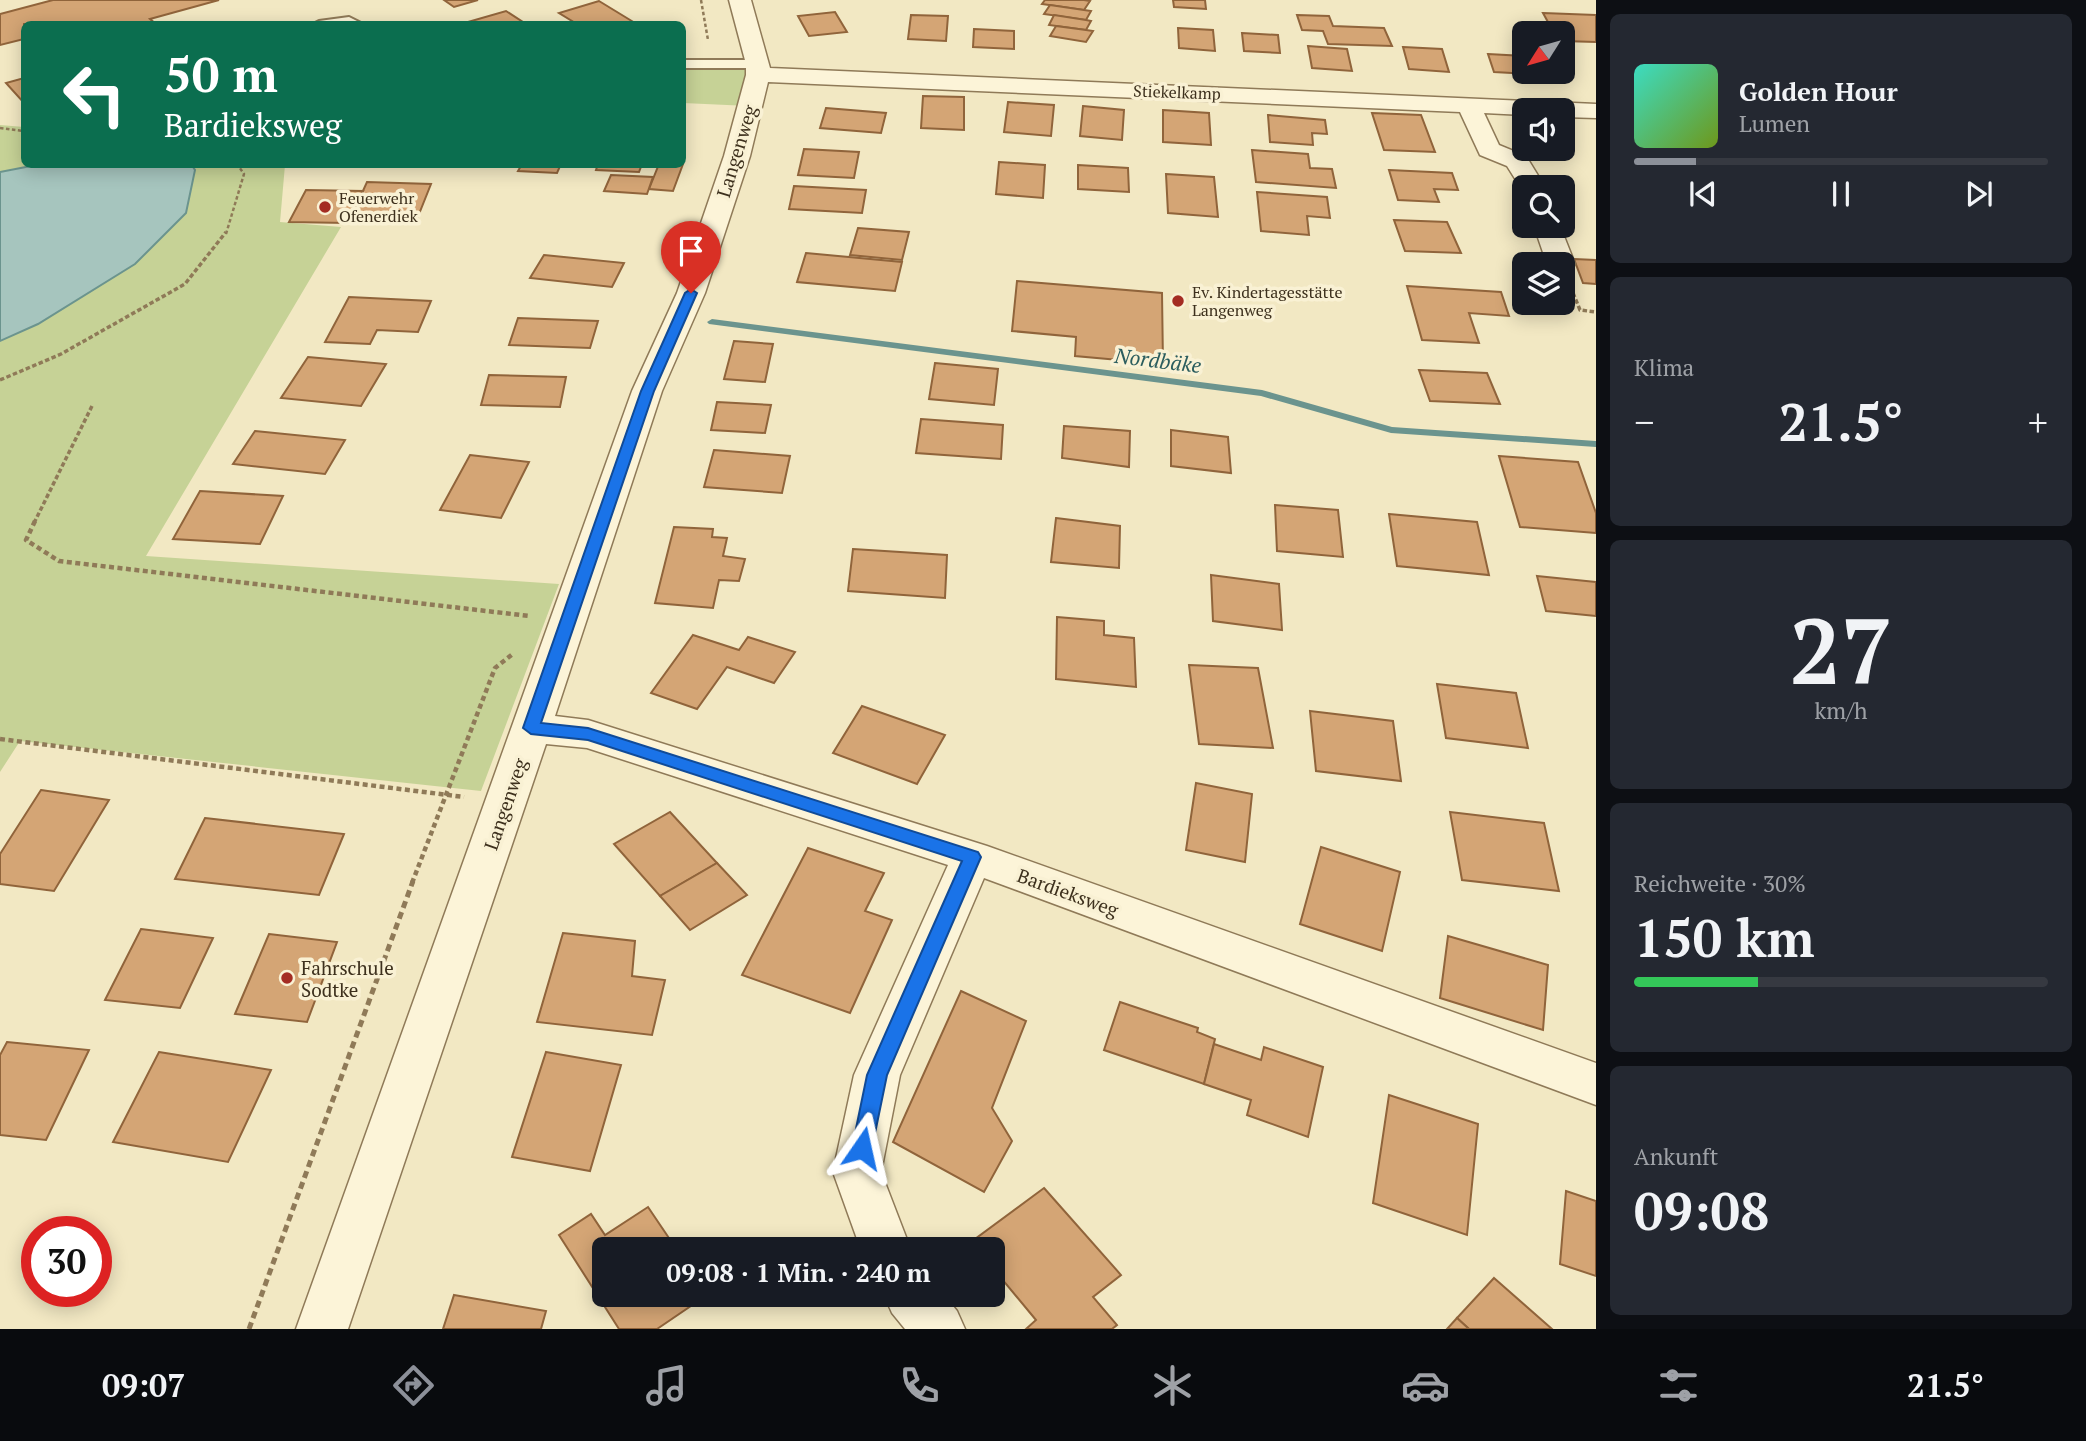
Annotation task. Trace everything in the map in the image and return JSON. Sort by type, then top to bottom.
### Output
[{"type":"street","points":[[740,0],[758,69]]},
{"type":"street","name":"Stiekelkamp","points":[[758,69],[1596,111]]},
{"type":"street","name":"Langenweg","points":[[322,1329],[647,391],[691,293],[737,156],[758,69]]},
{"type":"street","points":[[1468,104],[1489,150],[1517,160],[1525,175]]},
{"type":"street","name":"Bardieksweg","points":[[531,728],[588,734],[972,857],[1596,1084]]},
{"type":"street","points":[[881,1237],[857,1172],[877,1075],[972,857]]},
{"type":"street","points":[[920,1307],[939,1329]]},
{"type":"lane","points":[[686,64],[758,69]]},
{"type":"path","points":[[0,128],[21,131]]},
{"type":"path","points":[[0,380],[61,354],[185,284],[226,233],[244,174],[240,168]]},
{"type":"path","points":[[1575,299],[1580,310],[1596,312]]},
{"type":"path","points":[[93,404],[26,540],[59,561],[563,637]]},
{"type":"path","points":[[249,1329],[444,795],[495,668],[518,650],[563,637]]},
{"type":"path","points":[[0,739],[505,803]]},
{"type":"green space","points":[[686,65],[756,68],[749,106],[686,103]]},
{"type":"green space","points":[[0,125],[21,127],[21,168],[0,172]]},
{"type":"green space","points":[[193,168],[285,168],[280,222],[341,227],[146,556],[559,584],[481,791],[20,741],[0,772],[0,340],[45,320],[135,264],[195,170]]},
{"type":"water","points":[[21,168],[195,170],[186,213],[135,264],[38,324],[0,341],[0,172]]},
{"type":"building","points":[[53,0],[219,0],[150,19],[152,21],[21,21],[21,40],[0,45],[0,14]]},
{"type":"building","points":[[444,0],[478,0],[454,7]]},
{"type":"building","points":[[1045,0],[1090,1],[1084,10],[1042,4]]},
{"type":"building","points":[[1173,0],[1205,0],[1206,9],[1174,7]]},
{"type":"building","points":[[599,1],[632,21],[572,21],[559,13]]},
{"type":"building","points":[[1050,5],[1091,11],[1086,20],[1044,14]]},
{"type":"building","points":[[506,11],[521,21],[471,21]]},
{"type":"building","points":[[835,12],[847,32],[809,36],[798,16]]},
{"type":"building","points":[[1543,13],[1596,15],[1596,42],[1575,41],[1575,21],[1547,21]]},
{"type":"building","points":[[911,15],[948,16],[946,41],[908,39]]},
{"type":"building","points":[[1054,15],[1091,21],[1086,30],[1049,25]]},
{"type":"building","points":[[1297,15],[1329,16],[1333,26],[1384,28],[1392,46],[1328,44],[1323,31],[1302,30]]},
{"type":"building","points":[[1056,26],[1093,31],[1086,42],[1050,36]]},
{"type":"building","points":[[1178,28],[1213,30],[1215,51],[1179,48]]},
{"type":"building","points":[[974,29],[1014,31],[1014,49],[973,47]]},
{"type":"building","points":[[1242,33],[1278,35],[1280,53],[1244,51]]},
{"type":"building","points":[[1308,46],[1347,49],[1352,71],[1312,68]]},
{"type":"building","points":[[1403,47],[1442,49],[1449,72],[1409,69]]},
{"type":"building","points":[[1488,54],[1512,55],[1512,73],[1494,72]]},
{"type":"building","points":[[21,79],[21,100],[6,83]]},
{"type":"building","points":[[923,96],[964,97],[964,130],[921,128]]},
{"type":"building","points":[[1008,102],[1054,105],[1051,136],[1004,132]]},
{"type":"building","points":[[1083,106],[1124,110],[1122,140],[1080,136]]},
{"type":"building","points":[[826,108],[886,113],[881,133],[820,128]]},
{"type":"building","points":[[1163,110],[1209,113],[1211,145],[1163,142]]},
{"type":"building","points":[[1372,113],[1421,115],[1435,152],[1384,150]]},
{"type":"building","points":[[1268,115],[1325,120],[1327,134],[1312,133],[1313,145],[1270,142]]},
{"type":"building","points":[[804,149],[859,152],[854,178],[798,175]]},
{"type":"building","points":[[1252,150],[1308,154],[1310,168],[1332,169],[1336,188],[1256,182]]},
{"type":"building","points":[[999,162],[1045,165],[1043,198],[996,194]]},
{"type":"building","points":[[1078,165],[1128,168],[1129,192],[1078,189]]},
{"type":"building","points":[[520,168],[559,168],[557,173],[518,171]]},
{"type":"building","points":[[597,168],[640,168],[639,172],[596,170]]},
{"type":"building","points":[[657,168],[682,168],[673,191],[649,189]]},
{"type":"building","points":[[1389,170],[1452,173],[1458,190],[1434,189],[1439,202],[1398,200]]},
{"type":"building","points":[[1166,174],[1214,177],[1218,217],[1168,213]]},
{"type":"building","points":[[611,175],[653,177],[647,194],[604,191]]},
{"type":"building","points":[[367,182],[431,184],[417,219],[351,217]]},
{"type":"building","points":[[794,186],[866,190],[862,213],[789,209]]},
{"type":"building","points":[[306,190],[363,191],[347,223],[289,222]]},
{"type":"building","points":[[1257,192],[1327,197],[1330,218],[1307,216],[1309,235],[1261,231]]},
{"type":"building","points":[[1394,220],[1447,222],[1461,253],[1405,251]]},
{"type":"building","points":[[858,228],[909,232],[902,260],[850,255]]},
{"type":"building","points":[[806,253],[902,262],[895,291],[797,282]]},
{"type":"building","points":[[544,255],[624,263],[612,287],[530,278]]},
{"type":"building","points":[[1575,259],[1596,260],[1596,284],[1583,283]]},
{"type":"building","points":[[1017,281],[1162,293],[1163,364],[1075,356],[1076,337],[1012,331]]},
{"type":"building","points":[[1407,286],[1501,292],[1509,316],[1469,313],[1479,343],[1422,340]]},
{"type":"building","points":[[349,297],[431,301],[418,332],[377,330],[370,344],[325,342]]},
{"type":"building","points":[[518,318],[598,321],[590,348],[509,345]]},
{"type":"building","points":[[734,341],[773,344],[765,382],[724,379]]},
{"type":"building","points":[[308,357],[386,364],[361,406],[281,398]]},
{"type":"building","points":[[935,363],[998,369],[994,405],[929,399]]},
{"type":"building","points":[[1419,370],[1487,373],[1500,404],[1430,401]]},
{"type":"building","points":[[489,375],[566,377],[560,407],[481,405]]},
{"type":"building","points":[[717,402],[771,405],[765,433],[711,430]]},
{"type":"building","points":[[921,419],[1003,425],[1001,459],[916,453]]},
{"type":"building","points":[[1064,426],[1130,431],[1129,467],[1062,458]]},
{"type":"building","points":[[1171,430],[1228,437],[1231,473],[1171,466]]},
{"type":"building","points":[[255,431],[345,440],[325,474],[233,464]]},
{"type":"building","points":[[714,450],[790,456],[782,493],[704,487]]},
{"type":"building","points":[[470,455],[529,462],[501,518],[440,510]]},
{"type":"building","points":[[1499,456],[1578,462],[1596,513],[1596,533],[1520,527]]},
{"type":"building","points":[[200,491],[283,496],[260,544],[173,539]]},
{"type":"building","points":[[1275,505],[1338,510],[1343,557],[1277,551]]},
{"type":"building","points":[[1389,514],[1477,522],[1489,575],[1397,566]]},
{"type":"building","points":[[1056,518],[1120,526],[1119,568],[1051,562]]},
{"type":"building","points":[[674,527],[713,529],[712,537],[727,538],[723,556],[745,559],[739,581],[719,580],[713,608],[655,603]]},
{"type":"building","points":[[853,549],[947,555],[945,598],[848,591]]},
{"type":"building","points":[[1211,575],[1279,584],[1282,630],[1213,621]]},
{"type":"building","points":[[1537,576],[1596,582],[1596,616],[1546,611]]},
{"type":"building","points":[[1057,617],[1104,621],[1104,635],[1134,638],[1136,687],[1056,679]]},
{"type":"building","points":[[693,635],[739,650],[748,637],[795,652],[774,683],[727,667],[697,709],[651,693]]},
{"type":"building","points":[[1189,665],[1258,668],[1273,748],[1199,744]]},
{"type":"building","points":[[1437,684],[1516,693],[1528,748],[1446,738]]},
{"type":"building","points":[[862,706],[945,735],[917,784],[833,753]]},
{"type":"building","points":[[1310,711],[1393,721],[1401,781],[1316,771]]},
{"type":"building","points":[[1196,783],[1252,794],[1245,862],[1186,850]]},
{"type":"building","points":[[41,790],[109,800],[54,891],[0,884],[0,854]]},
{"type":"building","points":[[670,812],[717,863],[660,896],[614,844]]},
{"type":"building","points":[[1450,812],[1544,823],[1559,891],[1462,880]]},
{"type":"building","points":[[205,818],[344,834],[319,895],[175,879]]},
{"type":"building","points":[[1321,847],[1400,872],[1382,951],[1300,924]]},
{"type":"building","points":[[808,848],[884,873],[865,911],[892,920],[850,1013],[742,975]]},
{"type":"building","points":[[717,863],[747,895],[690,930],[660,896]]},
{"type":"building","points":[[141,929],[213,938],[180,1008],[105,1000]]},
{"type":"building","points":[[563,933],[635,941],[632,976],[665,980],[652,1035],[537,1022]]},
{"type":"building","name":"Fahrschule Sodtke","points":[[269,934],[337,942],[307,1022],[235,1014]]},
{"type":"building","points":[[1448,936],[1548,965],[1543,1030],[1440,998]]},
{"type":"building","points":[[961,991],[1026,1021],[992,1108],[1012,1141],[984,1192],[893,1142]]},
{"type":"building","points":[[1120,1002],[1198,1028],[1197,1032],[1215,1039],[1204,1084],[1104,1050]]},
{"type":"building","points":[[7,1042],[89,1050],[46,1140],[0,1135],[0,1055]]},
{"type":"building","points":[[1214,1044],[1261,1060],[1264,1047],[1323,1067],[1308,1137],[1247,1115],[1251,1100],[1204,1084]]},
{"type":"building","points":[[159,1052],[271,1070],[228,1162],[113,1142]]},
{"type":"building","points":[[546,1052],[621,1065],[590,1171],[512,1157]]},
{"type":"building","points":[[1389,1095],[1478,1124],[1467,1235],[1373,1203]]},
{"type":"building","points":[[1044,1188],[1121,1275],[1093,1297],[1117,1325],[1112,1329],[1026,1329],[1036,1320],[1005,1283],[1005,1237],[978,1237]]},
{"type":"building","points":[[1566,1191],[1596,1201],[1596,1276],[1560,1264]]},
{"type":"building","points":[[648,1207],[668,1237],[592,1237],[592,1287],[559,1235],[591,1214],[605,1235]]},
{"type":"building","points":[[1494,1278],[1552,1329],[1469,1329],[1457,1318]]},
{"type":"building","points":[[454,1295],[546,1311],[541,1329],[443,1329]]},
{"type":"building","points":[[605,1307],[689,1307],[657,1329],[619,1329]]},
{"type":"building","points":[[1457,1318],[1469,1329],[1447,1329]]},
{"type":"waterway","name":"Nordbäke","points":[[712,322],[1262,393],[1391,430],[1596,444]]},
{"type":"place","name":"Feuerwehr Ofenerdiek","points":[[325,207]]},
{"type":"place","name":"Ev. Kindertagesstätte Langenweg","points":[[1178,301]]},
{"type":"place","name":"Fahrschule Sodtke","points":[[287,978]]},
{"type":"route","points":[[691,293],[647,391],[531,728],[588,734],[972,857],[877,1075],[862,1148]]}]
